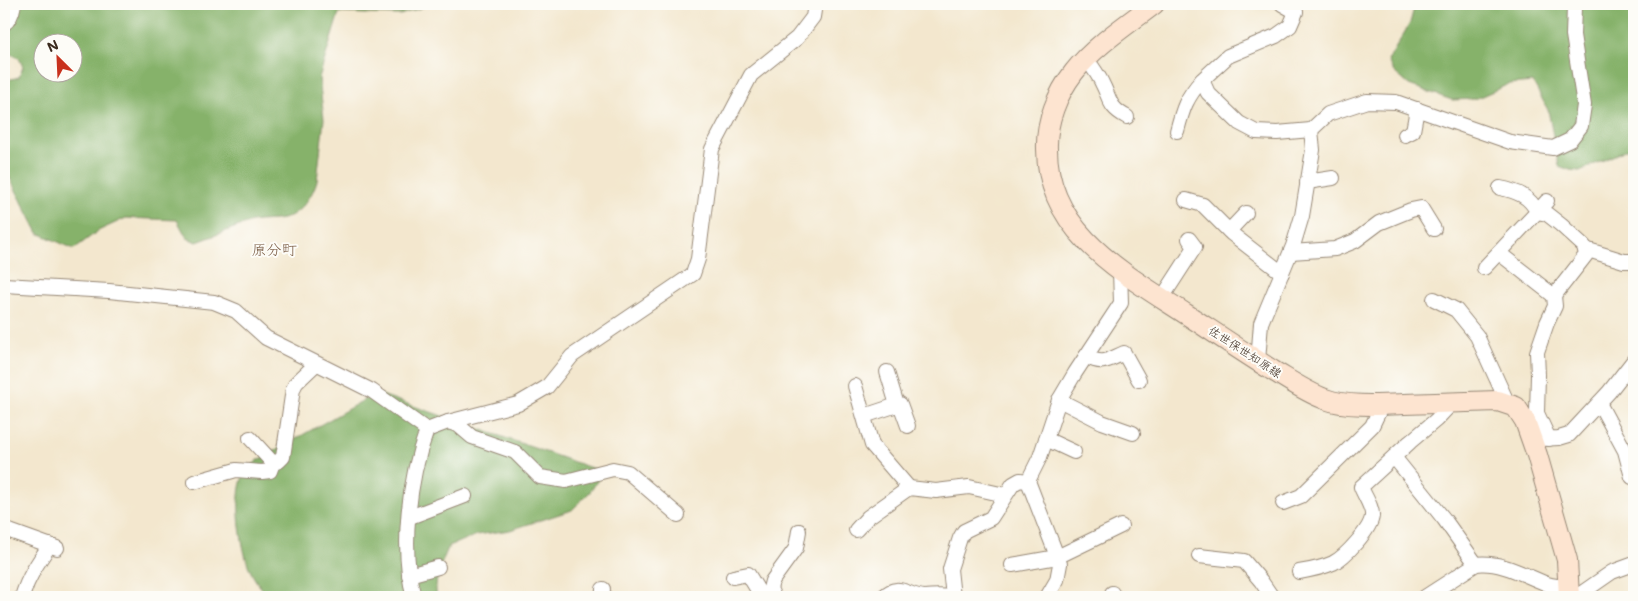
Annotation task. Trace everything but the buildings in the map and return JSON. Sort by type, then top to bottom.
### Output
[{"type":"main road","name":"佐世保世知原線","points":[[1154,4],[1105,41],[1074,72],[1057,99],[1046,137],[1046,166],[1055,196],[1069,221],[1086,241],[1120,270],[1162,298],[1296,385],[1326,400],[1360,405],[1498,401],[1508,404]]},
{"type":"main road","points":[[1508,404],[1516,407],[1540,439],[1567,560],[1572,594]]},
{"type":"street","points":[[4,24],[14,9],[14,4]]},
{"type":"street","points":[[426,430],[448,422],[518,404],[547,387],[572,356],[693,274],[698,259],[712,149],[751,75],[797,38],[813,17],[815,4]]},
{"type":"street","points":[[1177,131],[1182,109],[1190,94],[1202,80],[1228,56],[1276,36],[1290,26],[1296,12],[1282,4]]},
{"type":"street","points":[[1202,80],[1208,93],[1239,123],[1256,132],[1277,133],[1311,130],[1328,114],[1367,101],[1396,102],[1510,142],[1554,148],[1570,140],[1581,126],[1584,105],[1573,35],[1574,7],[1576,4]]},
{"type":"street","points":[[1087,59],[1103,84],[1109,101],[1118,112],[1127,117]]},
{"type":"street","points":[[1405,135],[1414,131],[1418,109]]},
{"type":"street","points":[[1258,361],[1261,323],[1291,252],[1302,216],[1312,150],[1311,130]]},
{"type":"street","points":[[1307,182],[1333,178]]},
{"type":"street","points":[[1500,188],[1516,192],[1533,203],[1537,212]]},
{"type":"street","points":[[1186,200],[1203,204],[1229,231],[1282,273]]},
{"type":"street","points":[[1484,268],[1547,201]]},
{"type":"street","points":[[1291,252],[1335,249],[1355,241],[1379,222],[1421,208],[1434,229]]},
{"type":"street","points":[[1537,212],[1547,214],[1562,224],[1584,246],[1586,255],[1554,296],[1554,306],[1537,352],[1536,413],[1540,439],[1559,438],[1569,434],[1634,360]]},
{"type":"street","points":[[1229,231],[1246,213]]},
{"type":"street","points":[[1162,298],[1195,247],[1189,239]]},
{"type":"street","points":[[1585,249],[1624,261],[1634,261]]},
{"type":"street","points":[[1499,253],[1554,296]]},
{"type":"street","points":[[1047,597],[1056,580],[1060,564],[1028,481],[1040,457],[1059,400],[1121,303],[1120,270]]},
{"type":"street","points":[[4,285],[109,291],[214,302],[236,312],[266,338],[372,391],[426,430]]},
{"type":"street","points":[[1434,299],[1456,310],[1477,336],[1508,404]]},
{"type":"street","points":[[1086,356],[1096,362],[1104,362],[1124,353],[1139,380]]},
{"type":"street","points":[[273,463],[283,457],[293,389],[296,383],[316,364]]},
{"type":"street","points":[[887,372],[897,405]]},
{"type":"street","points":[[855,386],[872,445],[910,488]]},
{"type":"street","points":[[1059,400],[1102,422],[1133,433]]},
{"type":"street","points":[[1299,572],[1316,569],[1335,562],[1351,548],[1370,525],[1372,514],[1361,487],[1436,420],[1453,402]]},
{"type":"street","points":[[1599,402],[1625,451],[1630,454],[1632,477]]},
{"type":"street","points":[[864,416],[900,404],[908,426]]},
{"type":"street","points":[[1283,503],[1300,496],[1372,426],[1382,405]]},
{"type":"street","points":[[448,422],[458,425],[472,437],[515,452],[540,477],[566,481],[612,469],[628,472],[678,515]]},
{"type":"street","points":[[414,597],[409,576],[407,553],[412,483],[426,430]]},
{"type":"street","points":[[250,438],[273,463]]},
{"type":"street","points":[[1046,439],[1074,452]]},
{"type":"street","points":[[1394,457],[1444,519],[1476,564]]},
{"type":"street","points":[[194,482],[236,470],[270,471],[273,463]]},
{"type":"street","points":[[953,597],[950,569],[964,531],[991,518],[1013,484],[1020,480],[1028,481]]},
{"type":"street","points":[[856,530],[868,517],[910,488],[936,491],[969,487],[1005,495]]},
{"type":"street","points":[[410,517],[465,496]]},
{"type":"street","points":[[1012,565],[1057,557],[1121,526]]},
{"type":"street","points":[[4,528],[54,547],[31,573],[22,597]]},
{"type":"street","points":[[774,597],[770,590],[772,582],[796,548],[799,531]]},
{"type":"street","points":[[1199,556],[1244,562],[1272,597]]},
{"type":"street","points":[[1425,597],[1476,564],[1483,563],[1517,570],[1572,594],[1612,572],[1634,564]]},
{"type":"street","points":[[409,576],[438,567]]},
{"type":"street","points":[[733,577],[748,574],[762,597]]},
{"type":"street","points":[[883,597],[890,591],[899,589],[922,596],[947,597]]},
{"type":"green space","points":[[13,4],[432,4],[400,15],[339,13],[319,78],[324,119],[317,180],[309,198],[300,209],[289,217],[252,222],[197,242],[187,238],[177,220],[126,218],[98,231],[74,249],[38,233],[4,167],[4,81],[19,77],[23,67],[19,58],[4,51],[4,18]]},
{"type":"green space","points":[[1415,4],[1634,4],[1634,146],[1580,171],[1570,170],[1559,166],[1548,110],[1533,82],[1509,84],[1475,99],[1452,100],[1409,85],[1393,71],[1388,61],[1410,23]]},
{"type":"green space","points":[[376,393],[603,472],[590,492],[572,510],[510,530],[477,535],[449,546],[437,578],[437,597],[271,597],[254,578],[250,570],[241,536],[239,495],[244,475],[257,461]]},
{"type":"district","name":"原分町","points":[[274,250]]}]
